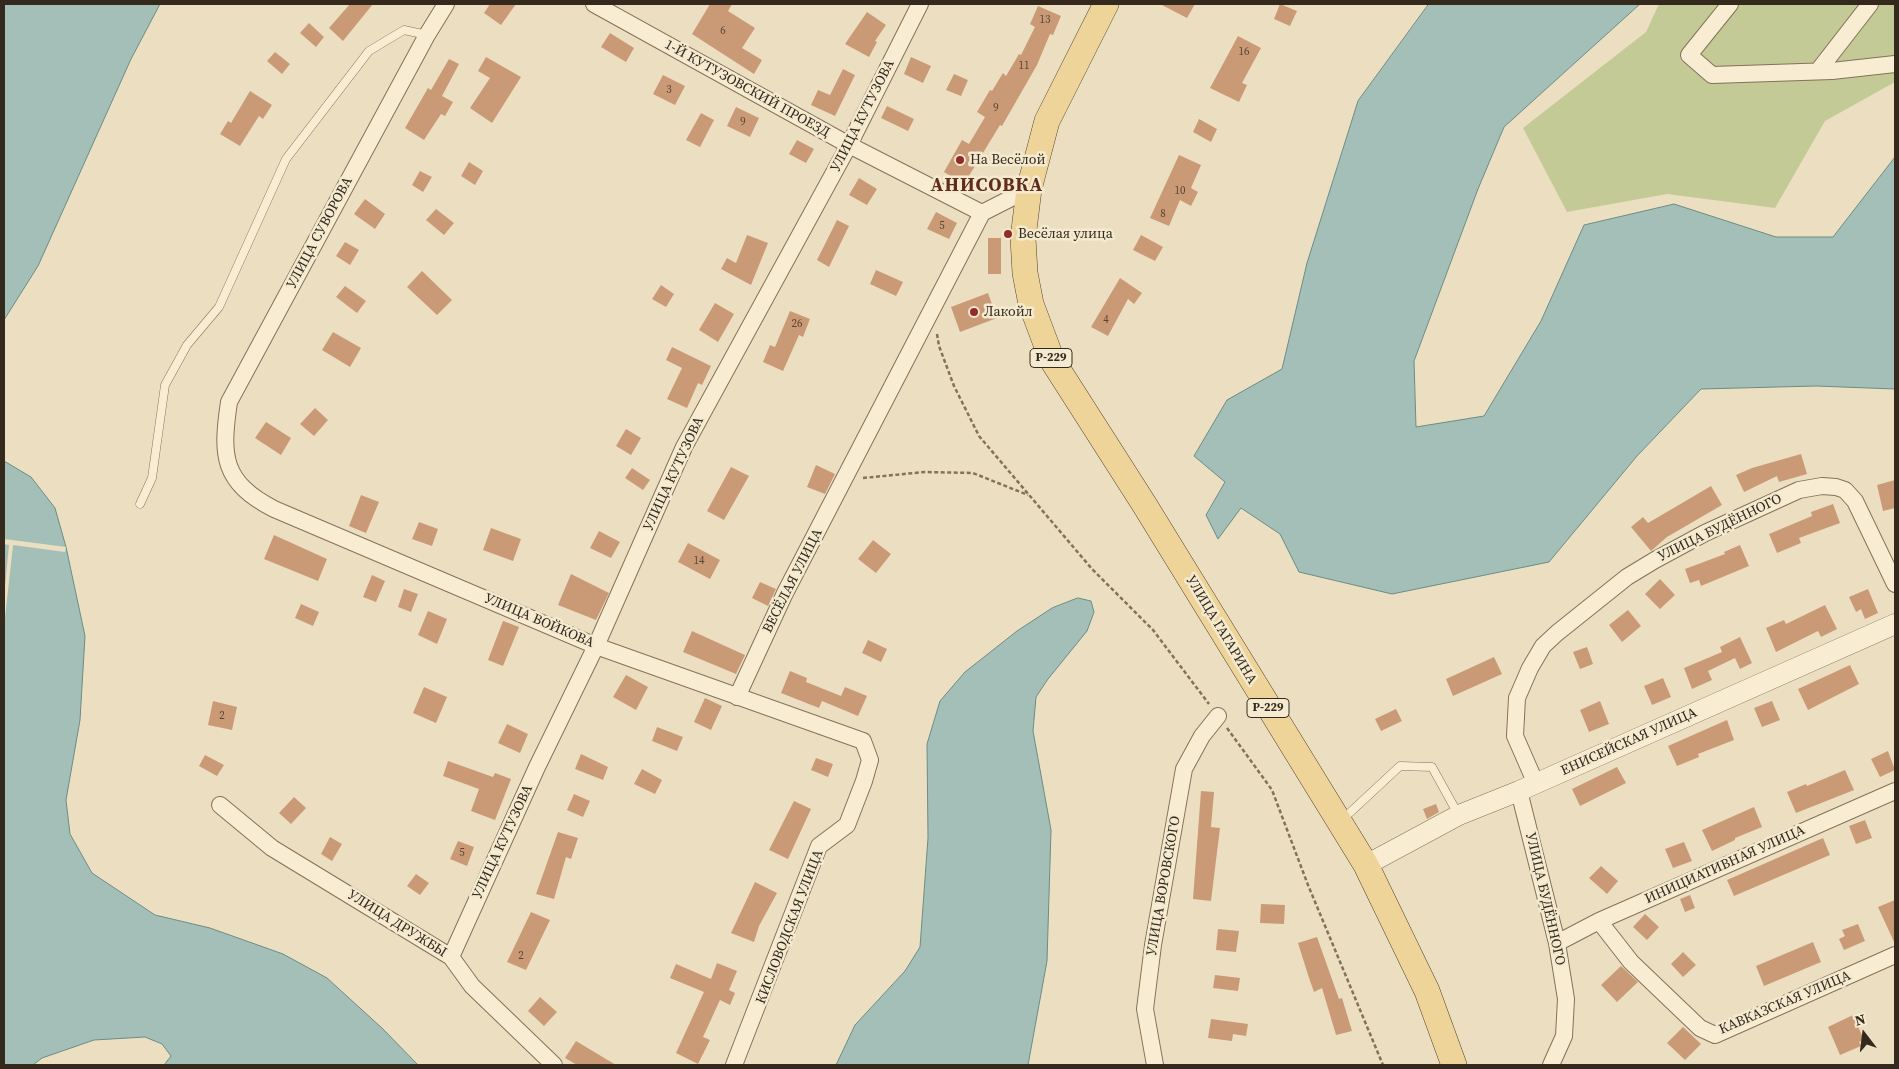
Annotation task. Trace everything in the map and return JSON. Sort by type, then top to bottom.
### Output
[{"type":"main road","name":"Р-229","points":[[1029,189],[1047,122],[1106,4]]},
{"type":"main road","name":"УЛИЦА ГАГАРИНА","points":[[1029,189],[1023,238],[1025,273],[1031,304],[1052,360],[1144,504],[1366,866],[1427,991],[1454,1065]]},
{"type":"street","name":"УЛИЦА СУВОРОВА","points":[[230,472],[225,431],[229,402],[427,35],[446,4]]},
{"type":"street","name":"1-Й КУТУЗОВСКИЙ ПРОЕЗД","points":[[594,4],[849,145],[982,213]]},
{"type":"street","name":"УЛИЦА КУТУЗОВА","points":[[451,956],[537,767],[596,646],[684,448],[849,145],[920,4]]},
{"type":"street","points":[[1730,4],[1689,55],[1712,75],[1818,71],[1895,64]]},
{"type":"street","points":[[1818,71],[1870,4]]},
{"type":"street","points":[[982,213],[1029,189]]},
{"type":"street","name":"ВЕСЁЛАЯ УЛИЦА","points":[[737,697],[785,593],[982,213]]},
{"type":"street","name":"УЛИЦА ВОЙКОВА","points":[[230,472],[241,487],[254,498],[274,509],[596,646],[862,742]]},
{"type":"street","name":"УЛИЦА БУДЁННОГО","points":[[1551,1065],[1564,1036],[1566,1000],[1557,943],[1515,736],[1517,698],[1530,668],[1543,646],[1627,578],[1655,560],[1705,533],[1799,490],[1822,486],[1845,490],[1855,501],[1895,584]]},
{"type":"street","name":"ЕНИСЕЙСКАЯ УЛИЦА","points":[[1366,866],[1460,815],[1527,788],[1895,624]]},
{"type":"street","name":"УЛИЦА ВОРОВСКОГО","points":[[1155,1065],[1145,1009],[1153,945],[1184,769],[1202,736],[1218,716]]},
{"type":"street","name":"КИСЛОВОДСКАЯ УЛИЦА","points":[[734,1065],[819,846],[847,825],[851,816],[870,760],[862,742]]},
{"type":"street","name":"ИНИЦИАТИВНАЯ УЛИЦА","points":[[1557,943],[1599,921],[1895,791]]},
{"type":"street","name":"УЛИЦА ДРУЖБЫ","points":[[220,805],[272,848],[451,956],[472,986],[554,1065]]},
{"type":"street","name":"КАВКАЗСКАЯ УЛИЦА","points":[[1599,921],[1631,962],[1700,1028],[1716,1035],[1895,955]]},
{"type":"lane","points":[[140,504],[152,478],[165,385],[186,345],[219,308],[286,160],[369,50],[404,30],[427,35]]},
{"type":"lane","points":[[1338,823],[1400,766],[1432,767],[1460,815]]},
{"type":"path","points":[[933,307],[939,346],[954,386],[979,436],[1092,569],[1153,630],[1272,790],[1308,885],[1383,1065]]},
{"type":"path","points":[[845,480],[925,472],[972,473],[1029,495]]},
{"type":"green space","points":[[1659,4],[1895,4],[1895,82],[1825,121],[1775,208],[1667,194],[1567,212],[1523,128],[1646,32]]},
{"type":"water","points":[[4,4],[160,4],[131,59],[38,266],[4,320]]},
{"type":"water","points":[[1429,4],[1640,4],[1504,127],[1478,189],[1414,361],[1416,427],[1484,416],[1541,321],[1584,225],[1674,204],[1776,237],[1833,237],[1895,157],[1895,389],[1816,386],[1701,389],[1637,456],[1549,562],[1392,594],[1299,572],[1280,534],[1241,508],[1218,539],[1206,515],[1225,482],[1194,456],[1227,400],[1282,369],[1307,263],[1358,101]]},
{"type":"water","points":[[4,461],[31,477],[55,508],[66,547],[85,636],[80,720],[66,800],[70,834],[92,873],[155,915],[210,928],[283,954],[327,978],[383,1029],[418,1065],[164,1065],[171,1056],[162,1044],[145,1037],[94,1040],[42,1058],[33,1065],[4,1065]]},
{"type":"water","points":[[1078,598],[1091,601],[1094,612],[1087,631],[1048,679],[1036,697],[1033,731],[1051,830],[1047,961],[1028,1065],[836,1065],[855,1025],[905,971],[920,947],[928,838],[927,744],[940,701],[965,672],[1017,631],[1052,608]]},
{"type":"pier","points":[[4,539],[66,547],[65,552],[13,545],[4,627],[4,597],[9,545],[4,544]]},
{"type":"building","points":[[350,4],[373,4],[343,41],[329,28]]},
{"type":"building","points":[[490,4],[516,4],[501,25],[484,13]]},
{"type":"building","points":[[710,4],[732,4],[728,11],[755,28],[742,48],[762,60],[754,74],[692,34]]},
{"type":"building","points":[[1160,4],[1195,4],[1187,18]]},
{"type":"building","points":[[1280,4],[1297,11],[1290,26],[1274,19]]},
{"type":"building","points":[[1038,6],[1061,16],[1053,35],[1050,34],[1037,65],[1002,126],[1000,125],[964,184],[944,172],[962,140],[969,144],[985,117],[977,112],[990,90],[992,91],[1003,73],[1006,76],[1019,54],[1021,55],[1035,27],[1030,24]]},
{"type":"building","points":[[867,12],[886,25],[875,41],[877,42],[869,57],[845,44]]},
{"type":"building","points":[[309,23],[324,37],[316,47],[300,33]]},
{"type":"building","points":[[610,33],[634,48],[626,62],[601,47]]},
{"type":"building","points":[[1238,36],[1261,48],[1242,83],[1247,85],[1239,102],[1210,88]]},
{"type":"building","points":[[275,52],[290,64],[282,74],[267,61]]},
{"type":"building","points":[[486,57],[521,77],[492,123],[470,108],[490,78],[478,71]]},
{"type":"building","points":[[911,57],[931,66],[923,83],[904,74]]},
{"type":"building","points":[[449,59],[459,64],[442,96],[453,102],[445,116],[441,114],[424,140],[405,128],[428,88],[431,90]]},
{"type":"building","points":[[843,69],[855,75],[835,116],[811,105],[818,90],[830,95]]},
{"type":"building","points":[[954,74],[968,80],[961,96],[946,90]]},
{"type":"building","points":[[663,75],[685,86],[675,105],[653,94]]},
{"type":"building","points":[[250,91],[272,105],[263,119],[259,116],[240,146],[220,134],[228,121],[231,123]]},
{"type":"building","points":[[887,106],[914,119],[908,131],[881,118]]},
{"type":"building","points":[[736,107],[759,118],[750,137],[727,126]]},
{"type":"building","points":[[701,113],[714,120],[700,147],[686,140]]},
{"type":"building","points":[[1199,119],[1217,129],[1211,142],[1193,132]]},
{"type":"building","points":[[797,140],[814,149],[806,163],[789,154]]},
{"type":"building","points":[[1179,155],[1201,165],[1191,188],[1198,192],[1191,206],[1180,200],[1169,226],[1150,218]]},
{"type":"building","points":[[469,162],[483,171],[475,185],[461,176]]},
{"type":"building","points":[[420,171],[432,177],[423,192],[412,185]]},
{"type":"building","points":[[859,178],[877,189],[867,205],[849,195]]},
{"type":"building","points":[[365,199],[385,214],[375,229],[354,214]]},
{"type":"building","points":[[436,209],[454,223],[444,235],[426,220]]},
{"type":"building","points":[[936,212],[957,223],[949,239],[927,229]]},
{"type":"building","points":[[837,220],[849,226],[829,267],[817,260]]},
{"type":"building","points":[[747,235],[768,243],[751,285],[721,269],[727,258],[736,263]]},
{"type":"building","points":[[1141,235],[1163,247],[1155,261],[1133,250]]},
{"type":"building","points":[[988,238],[1001,238],[1001,274],[988,274]]},
{"type":"building","points":[[345,242],[359,250],[350,265],[336,256]]},
{"type":"building","points":[[876,270],[903,282],[896,296],[870,284]]},
{"type":"building","points":[[422,271],[452,300],[437,315],[407,287]]},
{"type":"building","points":[[1120,278],[1142,293],[1134,304],[1128,299],[1108,336],[1091,327]]},
{"type":"building","points":[[661,285],[674,294],[666,307],[652,299]]},
{"type":"building","points":[[345,286],[366,301],[357,313],[336,297]]},
{"type":"building","points":[[988,293],[997,318],[960,332],[951,307]]},
{"type":"building","points":[[715,303],[734,314],[718,342],[699,330]]},
{"type":"building","points":[[790,311],[810,319],[803,337],[799,335],[783,371],[763,362],[770,345],[775,347]]},
{"type":"building","points":[[333,332],[361,348],[350,367],[322,350]]},
{"type":"building","points":[[672,347],[711,366],[702,385],[698,383],[687,408],[667,399],[682,368],[666,360]]},
{"type":"building","points":[[315,408],[328,420],[314,436],[300,424]]},
{"type":"building","points":[[266,422],[291,438],[281,455],[255,438]]},
{"type":"building","points":[[626,429],[641,438],[631,455],[616,446]]},
{"type":"building","points":[[1801,454],[1807,474],[1779,482],[1777,476],[1744,492],[1736,475],[1752,468]]},
{"type":"building","points":[[816,465],[835,474],[825,494],[807,487]]},
{"type":"building","points":[[731,467],[749,476],[724,520],[707,511]]},
{"type":"building","points":[[632,468],[650,480],[643,490],[625,478]]},
{"type":"building","points":[[1895,480],[1895,508],[1883,511],[1877,485]]},
{"type":"building","points":[[1711,486],[1722,505],[1667,537],[1651,551],[1631,527],[1643,517],[1648,523]]},
{"type":"building","points":[[361,495],[379,502],[366,533],[349,526]]},
{"type":"building","points":[[1833,504],[1840,523],[1799,538],[1801,543],[1777,553],[1769,534],[1812,516],[1811,512]]},
{"type":"building","points":[[419,522],[438,529],[432,546],[412,539]]},
{"type":"building","points":[[491,528],[521,539],[513,561],[483,550]]},
{"type":"building","points":[[599,531],[620,542],[611,558],[590,548]]},
{"type":"building","points":[[274,535],[327,559],[318,581],[264,559]]},
{"type":"building","points":[[873,540],[891,554],[876,573],[858,559]]},
{"type":"building","points":[[688,543],[720,560],[710,579],[678,562]]},
{"type":"building","points":[[1740,545],[1749,566],[1701,586],[1699,580],[1690,583],[1685,569],[1725,554],[1724,552]]},
{"type":"building","points":[[571,574],[609,593],[596,620],[558,605]]},
{"type":"building","points":[[372,575],[385,581],[376,602],[363,597]]},
{"type":"building","points":[[1660,579],[1675,595],[1660,609],[1645,594]]},
{"type":"building","points":[[760,582],[776,589],[768,606],[752,598]]},
{"type":"building","points":[[404,589],[418,594],[411,612],[398,607]]},
{"type":"building","points":[[1868,589],[1878,613],[1865,619],[1861,609],[1856,612],[1849,597]]},
{"type":"building","points":[[301,604],[319,612],[313,626],[295,618]]},
{"type":"building","points":[[1825,605],[1837,629],[1821,637],[1818,631],[1776,652],[1766,628],[1784,620],[1786,624]]},
{"type":"building","points":[[1628,610],[1641,626],[1622,642],[1609,625]]},
{"type":"building","points":[[428,611],[447,619],[437,644],[418,635]]},
{"type":"building","points":[[503,621],[519,627],[503,666],[488,660]]},
{"type":"building","points":[[692,631],[745,655],[736,674],[683,652]]},
{"type":"building","points":[[1740,637],[1752,663],[1740,669],[1735,658],[1708,671],[1712,680],[1692,689],[1684,668],[1722,652],[1720,647]]},
{"type":"building","points":[[868,640],[887,649],[881,662],[862,653]]},
{"type":"building","points":[[1587,647],[1593,664],[1580,669],[1573,652]]},
{"type":"building","points":[[1494,657],[1502,674],[1453,696],[1446,679]]},
{"type":"building","points":[[1850,665],[1859,684],[1808,710],[1798,689]]},
{"type":"building","points":[[790,671],[807,678],[806,682],[841,696],[845,687],[867,696],[858,716],[822,701],[819,708],[781,693]]},
{"type":"building","points":[[626,675],[648,687],[636,710],[613,697]]},
{"type":"building","points":[[1663,678],[1671,697],[1652,705],[1644,686]]},
{"type":"building","points":[[424,687],[447,697],[436,723],[413,713]]},
{"type":"building","points":[[705,698],[722,706],[711,730],[694,722]]},
{"type":"building","points":[[213,701],[237,707],[232,730],[208,725]]},
{"type":"building","points":[[1600,701],[1609,724],[1589,732],[1580,710]]},
{"type":"building","points":[[1772,701],[1780,720],[1762,727],[1754,708]]},
{"type":"building","points":[[1396,709],[1402,721],[1381,731],[1375,719]]},
{"type":"building","points":[[1727,720],[1734,740],[1698,754],[1699,757],[1677,766],[1668,746]]},
{"type":"building","points":[[507,724],[528,734],[520,753],[498,743]]},
{"type":"building","points":[[657,727],[683,737],[677,751],[652,741]]},
{"type":"building","points":[[1888,751],[1895,770],[1880,777],[1871,759]]},
{"type":"building","points":[[581,754],[608,767],[603,780],[575,769]]},
{"type":"building","points":[[205,755],[224,765],[217,776],[199,766]]},
{"type":"building","points":[[816,758],[833,764],[828,777],[811,770]]},
{"type":"building","points":[[448,761],[493,777],[495,773],[511,779],[495,820],[471,811],[479,789],[443,776]]},
{"type":"building","points":[[1617,767],[1626,783],[1580,806],[1572,789]]},
{"type":"building","points":[[642,769],[662,780],[655,794],[634,784]]},
{"type":"building","points":[[1845,770],[1854,790],[1796,813],[1787,792]]},
{"type":"building","points":[[1201,791],[1214,792],[1211,827],[1220,828],[1211,901],[1193,899]]},
{"type":"building","points":[[574,794],[590,801],[583,817],[567,810]]},
{"type":"building","points":[[294,797],[306,808],[291,824],[279,813]]},
{"type":"building","points":[[794,801],[811,809],[788,859],[769,850]]},
{"type":"building","points":[[1436,804],[1439,812],[1427,819],[1423,809]]},
{"type":"building","points":[[1754,807],[1762,827],[1735,838],[1735,840],[1712,851],[1702,830]]},
{"type":"building","points":[[1865,820],[1872,838],[1856,844],[1849,826]]},
{"type":"building","points":[[558,832],[578,838],[571,859],[566,857],[554,899],[536,894]]},
{"type":"building","points":[[330,837],[342,844],[332,861],[321,854]]},
{"type":"building","points":[[1823,838],[1830,855],[1734,896],[1727,880]]},
{"type":"building","points":[[458,841],[474,847],[467,866],[450,859]]},
{"type":"building","points":[[1684,842],[1692,861],[1673,868],[1665,849]]},
{"type":"building","points":[[1601,866],[1618,881],[1607,894],[1589,878]]},
{"type":"building","points":[[416,874],[429,883],[420,895],[407,886]]},
{"type":"building","points":[[755,882],[777,893],[759,926],[754,942],[731,933]]},
{"type":"building","points":[[1690,895],[1695,908],[1685,912],[1680,899]]},
{"type":"building","points":[[1895,900],[1895,944],[1878,907]]},
{"type":"building","points":[[1261,904],[1285,905],[1284,924],[1260,923]]},
{"type":"building","points":[[531,912],[550,920],[526,970],[507,962]]},
{"type":"building","points":[[1645,914],[1659,927],[1647,940],[1633,927]]},
{"type":"building","points":[[1858,924],[1865,941],[1844,950],[1839,939],[1845,936],[1842,930]]},
{"type":"building","points":[[1218,929],[1239,931],[1236,952],[1216,950]]},
{"type":"building","points":[[1317,937],[1339,999],[1342,998],[1352,1031],[1336,1035],[1322,988],[1314,992],[1298,943]]},
{"type":"building","points":[[1813,942],[1821,962],[1764,986],[1756,966]]},
{"type":"building","points":[[1683,952],[1696,965],[1683,977],[1671,964]]},
{"type":"building","points":[[717,963],[737,971],[729,990],[735,993],[730,1005],[720,1000],[703,1037],[710,1040],[698,1064],[676,1053],[704,992],[670,978],[676,964],[711,979]]},
{"type":"building","points":[[1621,966],[1638,982],[1617,1002],[1601,985]]},
{"type":"building","points":[[1215,975],[1240,978],[1238,991],[1213,988]]},
{"type":"building","points":[[540,997],[557,1012],[544,1026],[528,1011]]},
{"type":"building","points":[[1853,1015],[1864,1040],[1859,1042],[1861,1046],[1840,1055],[1828,1027]]},
{"type":"building","points":[[1211,1019],[1248,1024],[1246,1036],[1233,1034],[1232,1041],[1208,1038]]},
{"type":"building","points":[[1683,1027],[1701,1044],[1685,1060],[1667,1043]]},
{"type":"building","points":[[576,1041],[616,1065],[577,1065],[565,1058]]},
{"type":"place","name":"На Весёлой","points":[[960,160]]},
{"type":"place","name":"Весёлая улица","points":[[1008,234]]},
{"type":"place","name":"Лакойл","points":[[974,312]]},
{"type":"district","name":"АНИСОВКА","points":[[987,186]]}]
